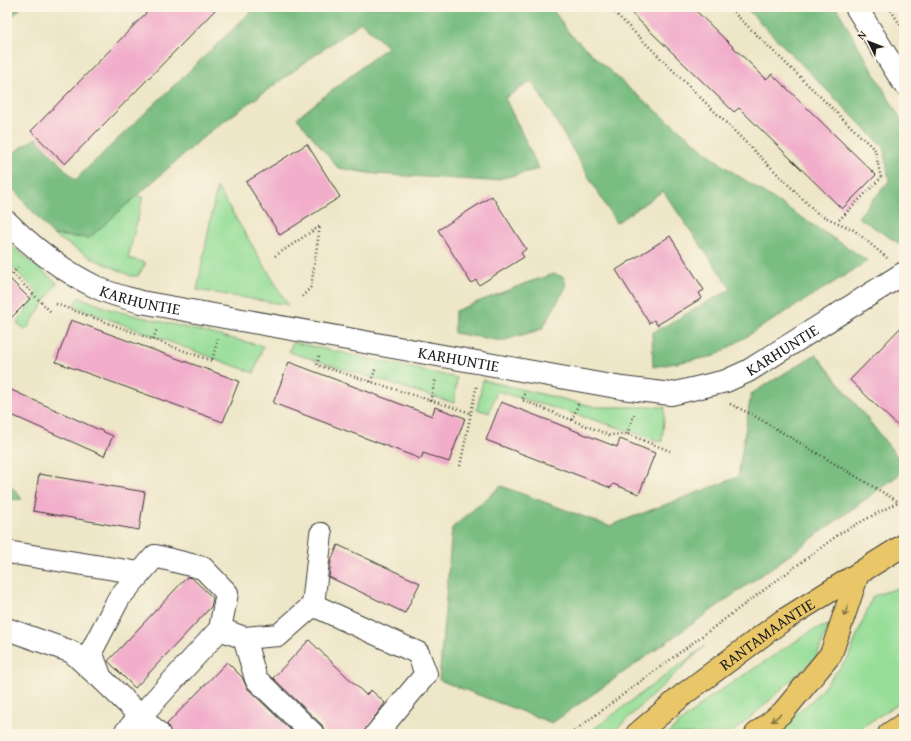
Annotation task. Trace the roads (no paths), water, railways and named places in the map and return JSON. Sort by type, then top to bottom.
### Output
[{"type":"main road","name":"RANTAMAANTIE","points":[[637,734],[684,694],[782,621],[904,545]]},
{"type":"main road","points":[[756,734],[783,712],[831,654],[858,574]]},
{"type":"main road","points":[[889,734],[904,724]]},
{"type":"street","points":[[856,7],[904,84]]},
{"type":"street","name":"KARHUNTIE","points":[[12,213],[22,237],[64,268],[101,289],[141,302],[533,373],[622,388],[671,394],[726,381],[748,371],[904,273]]},
{"type":"street","points":[[220,629],[244,638],[279,635],[313,605],[321,534]]},
{"type":"street","points":[[7,552],[140,573]]},
{"type":"street","points":[[101,678],[91,652],[119,598],[155,556],[203,568],[227,593],[220,629],[124,734]]},
{"type":"street","points":[[313,605],[418,653],[426,674],[376,734]]},
{"type":"street","points":[[7,629],[72,652],[159,734]]},
{"type":"street","points":[[244,638],[256,679],[313,734]]}]
